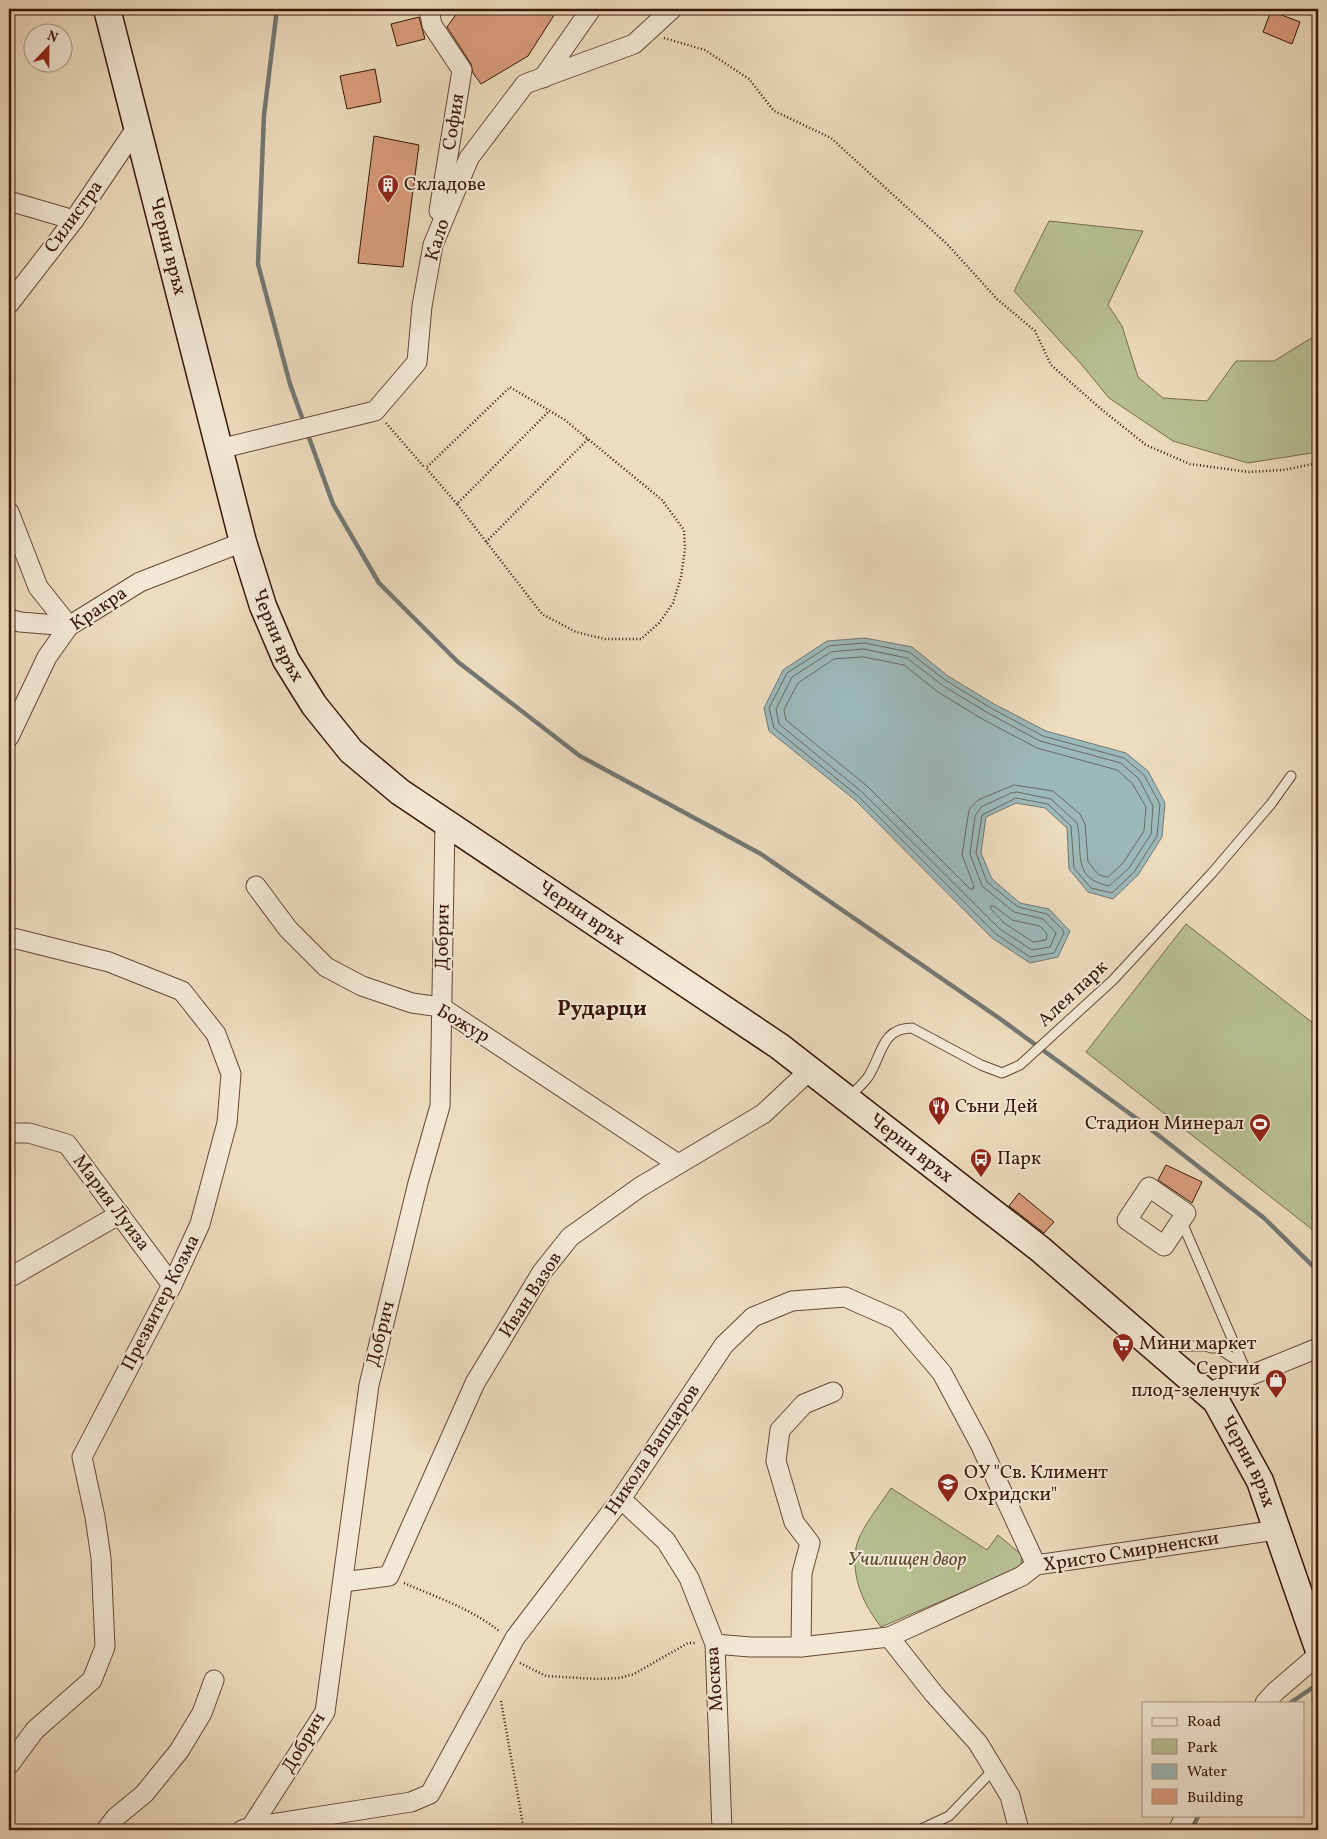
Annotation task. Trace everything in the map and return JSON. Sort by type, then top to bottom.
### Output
[{"type":"street","name":"Черни връх","points":[[107,9],[243,542],[263,606],[286,660],[314,705],[351,751],[400,792],[779,1046],[1040,1249],[1216,1401],[1260,1481],[1318,1648]]},
{"type":"street","name":"София","points":[[428,9],[432,25],[462,70],[434,245]]},
{"type":"street","points":[[542,78],[591,9]]},
{"type":"street","name":"Кало","points":[[375,411],[417,362],[422,306],[434,245],[469,158],[525,84],[634,44],[672,9]]},
{"type":"street","name":"Силистра","points":[[9,304],[74,220],[137,127]]},
{"type":"street","points":[[9,201],[74,220]]},
{"type":"street","points":[[219,449],[375,411]]},
{"type":"street","points":[[9,512],[38,587],[69,626]]},
{"type":"street","name":"Кракра","points":[[9,738],[47,657],[69,626],[140,582],[243,542]]},
{"type":"street","points":[[9,619],[20,622],[69,626]]},
{"type":"street","name":"Добрич","points":[[247,1829],[325,1712],[369,1385],[418,1183],[440,1106],[445,823]]},
{"type":"street","name":"Божур","points":[[256,886],[288,929],[326,967],[362,986],[412,1003],[441,1007],[678,1164]]},
{"type":"street","name":"Презвитер Козма","points":[[9,937],[109,962],[182,991],[216,1034],[231,1074],[227,1123],[200,1224],[172,1285],[82,1457],[95,1517],[101,1558],[105,1647],[92,1680],[36,1730],[9,1765]]},
{"type":"street","name":"Иван Вазов","points":[[389,1576],[475,1382],[542,1272],[570,1237],[640,1187],[763,1114],[810,1070]]},
{"type":"street","name":"Мария Луиза","points":[[9,1133],[29,1133],[67,1144],[172,1285]]},
{"type":"street","points":[[9,1278],[120,1214]]},
{"type":"street","name":"Никола Вапцаров","points":[[247,1829],[411,1802],[430,1794],[510,1647],[621,1499],[724,1344],[753,1317],[792,1300],[845,1297],[897,1320],[942,1373],[980,1444],[1036,1565]]},
{"type":"street","points":[[1207,1394],[1318,1348]]},
{"type":"street","points":[[801,1647],[802,1573],[810,1543],[794,1522],[776,1461],[780,1430],[804,1404],[833,1392]]},
{"type":"street","name":"Москва","points":[[621,1499],[666,1541],[689,1578],[715,1644],[722,1830]]},
{"type":"street","name":"Христо Смирненски","points":[[715,1644],[750,1647],[801,1647],[889,1637],[1022,1576],[1036,1565],[1277,1530]]},
{"type":"street","points":[[343,1582],[389,1576]]},
{"type":"street","points":[[889,1637],[934,1694],[978,1743],[1010,1796],[1019,1830]]},
{"type":"street","points":[[1266,1702],[1318,1655]]},
{"type":"street","points":[[106,1830],[116,1817],[144,1794],[179,1752],[202,1713],[214,1680]]},
{"type":"street","points":[[1178,1830],[1185,1816]]},
{"type":"lane","name":"Алея парк","points":[[848,1099],[868,1078],[888,1037],[902,1028],[912,1028],[981,1065],[1002,1073],[1020,1065],[1113,980],[1212,873],[1271,804],[1291,776]]},
{"type":"lane","points":[[1152,1346],[1206,1346],[1217,1348],[1243,1364],[1182,1220]]},
{"type":"lane","points":[[920,1830],[949,1816],[994,1769]]},
{"type":"path","points":[[646,32],[705,50],[749,79],[774,111],[831,138],[948,244],[997,299],[1035,331],[1051,364],[1100,409],[1146,445],[1190,464],[1249,472],[1283,470],[1318,463]]},
{"type":"path","points":[[375,411],[457,504],[542,614],[576,632],[605,639],[641,639],[660,623],[673,603],[681,577],[685,549],[684,530],[662,500],[565,420],[510,387],[426,468],[428,470]]},
{"type":"path","points":[[457,504],[549,411]]},
{"type":"path","points":[[486,542],[588,439]]},
{"type":"path","points":[[389,1576],[488,1622],[510,1647],[522,1665],[546,1676],[598,1679],[620,1678],[634,1674],[688,1643],[715,1644]]},
{"type":"path","points":[[496,1674],[524,1830]]},
{"type":"green space","points":[[1049,221],[1143,231],[1108,305],[1122,326],[1138,377],[1163,398],[1207,401],[1236,361],[1274,361],[1318,334],[1318,452],[1248,463],[1173,441],[1109,398],[1082,365],[1014,291]]},
{"type":"green space","name":"Стадион Минерал","points":[[1186,924],[1318,1027],[1318,1234],[1086,1052]]},
{"type":"green space","name":"Училищен двор","points":[[891,1488],[987,1550],[998,1535],[1022,1555],[1021,1567],[881,1627],[869,1610],[860,1590],[855,1570],[855,1559],[861,1533]]},
{"type":"water","points":[[865,638],[912,647],[948,676],[994,704],[1046,731],[1126,753],[1148,771],[1165,803],[1162,837],[1138,875],[1113,899],[1088,892],[1069,869],[1067,828],[1045,808],[1016,803],[986,817],[981,853],[992,879],[1020,903],[1049,909],[1070,931],[1058,957],[1030,963],[992,938],[855,800],[769,731],[764,708],[783,670],[827,641]]},
{"type":"building","points":[[460,9],[558,9],[528,56],[481,84],[473,73],[471,64],[447,27]]},
{"type":"building","points":[[1271,11],[1300,22],[1292,44],[1263,32]]},
{"type":"building","points":[[419,17],[425,39],[397,46],[391,24]]},
{"type":"building","points":[[375,69],[381,102],[347,109],[340,76]]},
{"type":"building","name":"Складове","points":[[374,136],[419,145],[403,267],[358,263]]},
{"type":"building","points":[[1166,1165],[1202,1182],[1192,1203],[1158,1180]]},
{"type":"building","points":[[1019,1193],[1054,1222],[1044,1233],[1009,1206]]},
{"type":"waterway","points":[[277,9],[264,115],[258,264],[290,384],[304,423]]},
{"type":"waterway","points":[[307,432],[333,504],[379,583],[458,662],[580,756],[761,854],[999,1018],[1144,1124],[1264,1218],[1318,1271]]},
{"type":"waterway","points":[[1291,1702],[1318,1684]]},
{"type":"waterway","points":[[1191,1830],[1198,1816]]},
{"type":"place","name":"Складове","points":[[388,204]]},
{"type":"place","name":"Съни Дей","points":[[939,1126]]},
{"type":"place","name":"Стадион Минерал","points":[[1260,1143]]},
{"type":"place","name":"Парк","points":[[981,1178]]},
{"type":"place","name":"Мини маркет","points":[[1123,1363]]},
{"type":"place","name":"Сергии плод-зеленчук","points":[[1276,1399]]},
{"type":"place","name":"ОУ \"Св. Климент Охридски\"","points":[[948,1503]]},
{"type":"district","name":"Рударци","points":[[602,1009]]}]
